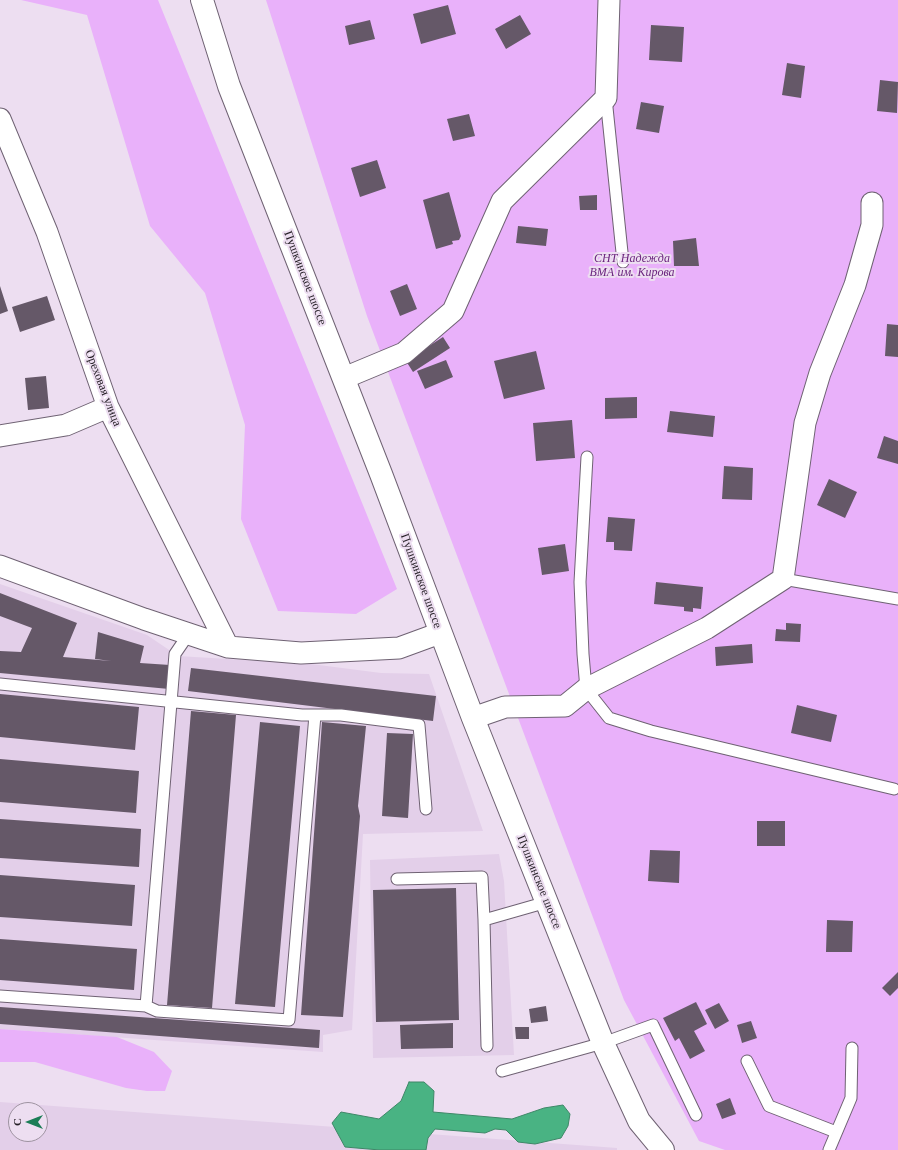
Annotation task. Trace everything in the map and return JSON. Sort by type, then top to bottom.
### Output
[{"type":"main road","name":"Пушкинское шоссе","points":[[202,0],[229,86],[344,378],[473,718],[603,1044],[639,1121],[663,1150]]},
{"type":"street","points":[[344,378],[404,353],[453,311],[502,201],[606,98],[609,0]]},
{"type":"street","name":"Ореховая улица","points":[[0,119],[47,232],[108,406],[228,647]]},
{"type":"street","points":[[473,718],[505,707],[565,706],[586,689],[707,628],[783,579],[804,423],[820,373],[855,285],[872,225],[872,203]]},
{"type":"street","points":[[0,436],[66,425],[108,406]]},
{"type":"street","points":[[0,566],[188,635],[228,647],[301,653],[399,648],[440,633]]},
{"type":"lane","points":[[606,98],[623,262]]},
{"type":"lane","points":[[587,457],[580,582],[586,689],[609,718],[651,731],[894,789]]},
{"type":"lane","points":[[783,579],[898,599]]},
{"type":"lane","points":[[146,1006],[175,654],[188,635]]},
{"type":"lane","points":[[0,684],[315,715],[341,715],[420,725],[426,809]]},
{"type":"lane","points":[[0,996],[146,1006],[156,1011],[288,1020],[315,715]]},
{"type":"lane","points":[[397,879],[482,877],[487,1046]]},
{"type":"lane","points":[[484,920],[547,902]]},
{"type":"lane","points":[[502,1071],[603,1044],[653,1025],[696,1115]]},
{"type":"lane","points":[[828,1150],[851,1098],[852,1048]]},
{"type":"lane","points":[[747,1061],[769,1106],[836,1132]]},
{"type":"shaded area","points":[[0,584],[147,635],[178,656],[311,664],[381,673],[429,674],[483,831],[363,834],[352,1030],[323,1035],[323,1052],[0,1029]]},
{"type":"shaded area","points":[[499,854],[504,881],[514,1055],[373,1058],[370,860]]},
{"type":"shaded area","points":[[409,1082],[424,1082],[434,1091],[433,1112],[512,1119],[544,1108],[563,1105],[570,1114],[568,1126],[561,1138],[535,1144],[518,1142],[506,1130],[495,1129],[485,1133],[435,1129],[428,1138],[426,1150],[380,1150],[345,1147],[332,1123],[341,1112],[379,1119],[401,1101]]},
{"type":"shaded area","points":[[0,1102],[8,1103],[8,1142],[48,1142],[48,1106],[617,1148],[617,1150],[0,1150]]},
{"type":"green space","points":[[21,0],[158,0],[397,589],[356,614],[278,611],[241,519],[245,425],[205,293],[150,226],[87,15]]},
{"type":"green space","name":"СНТ Надежда ВМА им. Кирова","points":[[266,0],[898,0],[898,1150],[725,1150],[699,1141],[624,1000],[367,316]]},
{"type":"green space","points":[[0,1029],[117,1037],[154,1052],[172,1071],[165,1091],[147,1091],[126,1088],[35,1062],[0,1062]]},
{"type":"building","points":[[448,5],[456,34],[421,44],[413,14]]},
{"type":"building","points":[[520,15],[531,34],[506,49],[495,29]]},
{"type":"building","points":[[370,20],[375,39],[349,45],[345,26]]},
{"type":"building","points":[[651,25],[684,27],[682,62],[649,60]]},
{"type":"building","points":[[787,63],[805,66],[801,98],[782,95]]},
{"type":"building","points":[[880,80],[898,82],[897,113],[877,111]]},
{"type":"building","points":[[641,102],[664,106],[659,133],[636,129]]},
{"type":"building","points":[[469,114],[475,136],[453,141],[447,119]]},
{"type":"building","points":[[377,160],[386,188],[360,197],[351,168]]},
{"type":"building","points":[[449,192],[461,236],[459,240],[452,241],[453,244],[436,249],[423,200]]},
{"type":"building","points":[[597,195],[597,210],[580,210],[579,196]]},
{"type":"building","points":[[518,226],[548,229],[546,246],[516,243]]},
{"type":"building","points":[[696,238],[699,266],[674,266],[673,241]]},
{"type":"building","points":[[407,284],[417,309],[400,316],[390,291]]},
{"type":"building","points":[[0,286],[8,311],[0,314]]},
{"type":"building","points":[[47,296],[55,320],[20,332],[12,307]]},
{"type":"building","points":[[887,324],[898,325],[898,357],[885,356]]},
{"type":"building","points":[[443,337],[450,348],[413,372],[406,361]]},
{"type":"building","points":[[536,351],[545,389],[504,399],[494,361]]},
{"type":"building","points":[[446,360],[453,377],[425,389],[417,371]]},
{"type":"building","points":[[46,376],[49,408],[28,410],[25,378]]},
{"type":"building","points":[[637,397],[637,418],[605,419],[605,398]]},
{"type":"building","points":[[670,411],[715,416],[713,437],[667,432]]},
{"type":"building","points":[[572,420],[575,458],[536,461],[533,423]]},
{"type":"building","points":[[884,436],[898,441],[898,464],[877,458]]},
{"type":"building","points":[[724,466],[753,468],[752,500],[722,499]]},
{"type":"building","points":[[829,479],[857,492],[845,518],[817,505]]},
{"type":"building","points":[[608,517],[635,519],[632,551],[614,550],[614,542],[606,542]]},
{"type":"building","points":[[565,544],[569,571],[542,575],[538,548]]},
{"type":"building","points":[[656,582],[703,587],[701,609],[693,608],[693,612],[684,611],[684,607],[654,604]]},
{"type":"building","points":[[0,593],[77,623],[63,657],[111,661],[95,659],[98,632],[144,646],[140,663],[170,665],[169,689],[0,673],[0,651],[21,652],[32,628],[0,616]]},
{"type":"building","points":[[786,623],[801,624],[800,642],[775,641],[776,629],[786,630]]},
{"type":"building","points":[[752,644],[753,663],[716,666],[715,647]]},
{"type":"building","points":[[191,668],[436,696],[433,721],[188,691]]},
{"type":"building","points":[[0,694],[139,707],[135,750],[0,737]]},
{"type":"building","points":[[797,705],[837,715],[831,742],[791,733]]},
{"type":"building","points":[[191,711],[236,715],[212,1008],[167,1005]]},
{"type":"building","points":[[260,722],[300,726],[275,1007],[235,1004]]},
{"type":"building","points":[[322,722],[366,726],[358,806],[360,816],[343,1017],[301,1015]]},
{"type":"building","points":[[387,733],[413,734],[408,818],[382,816]]},
{"type":"building","points":[[0,759],[139,771],[136,813],[0,802]]},
{"type":"building","points":[[0,819],[141,829],[139,867],[0,858]]},
{"type":"building","points":[[757,821],[785,821],[785,846],[757,846]]},
{"type":"building","points":[[650,850],[680,851],[679,883],[648,881]]},
{"type":"building","points":[[0,875],[135,885],[132,926],[0,917]]},
{"type":"building","points":[[456,888],[459,1020],[376,1022],[373,890]]},
{"type":"building","points":[[827,920],[853,921],[852,952],[826,952]]},
{"type":"building","points":[[0,939],[137,949],[134,990],[0,980]]},
{"type":"building","points":[[898,972],[898,988],[890,996],[882,988]]},
{"type":"building","points":[[696,1002],[707,1024],[694,1031],[705,1051],[690,1059],[679,1038],[675,1041],[663,1018]]},
{"type":"building","points":[[719,1003],[729,1021],[715,1029],[705,1010]]},
{"type":"building","points":[[546,1006],[548,1021],[531,1023],[529,1009]]},
{"type":"building","points":[[0,1007],[320,1030],[319,1048],[0,1024]]},
{"type":"building","points":[[751,1021],[757,1038],[742,1043],[737,1025]]},
{"type":"building","points":[[453,1023],[453,1048],[401,1049],[400,1025]]},
{"type":"building","points":[[515,1027],[529,1027],[529,1039],[516,1039]]},
{"type":"building","points":[[730,1098],[736,1114],[722,1119],[716,1104]]}]
